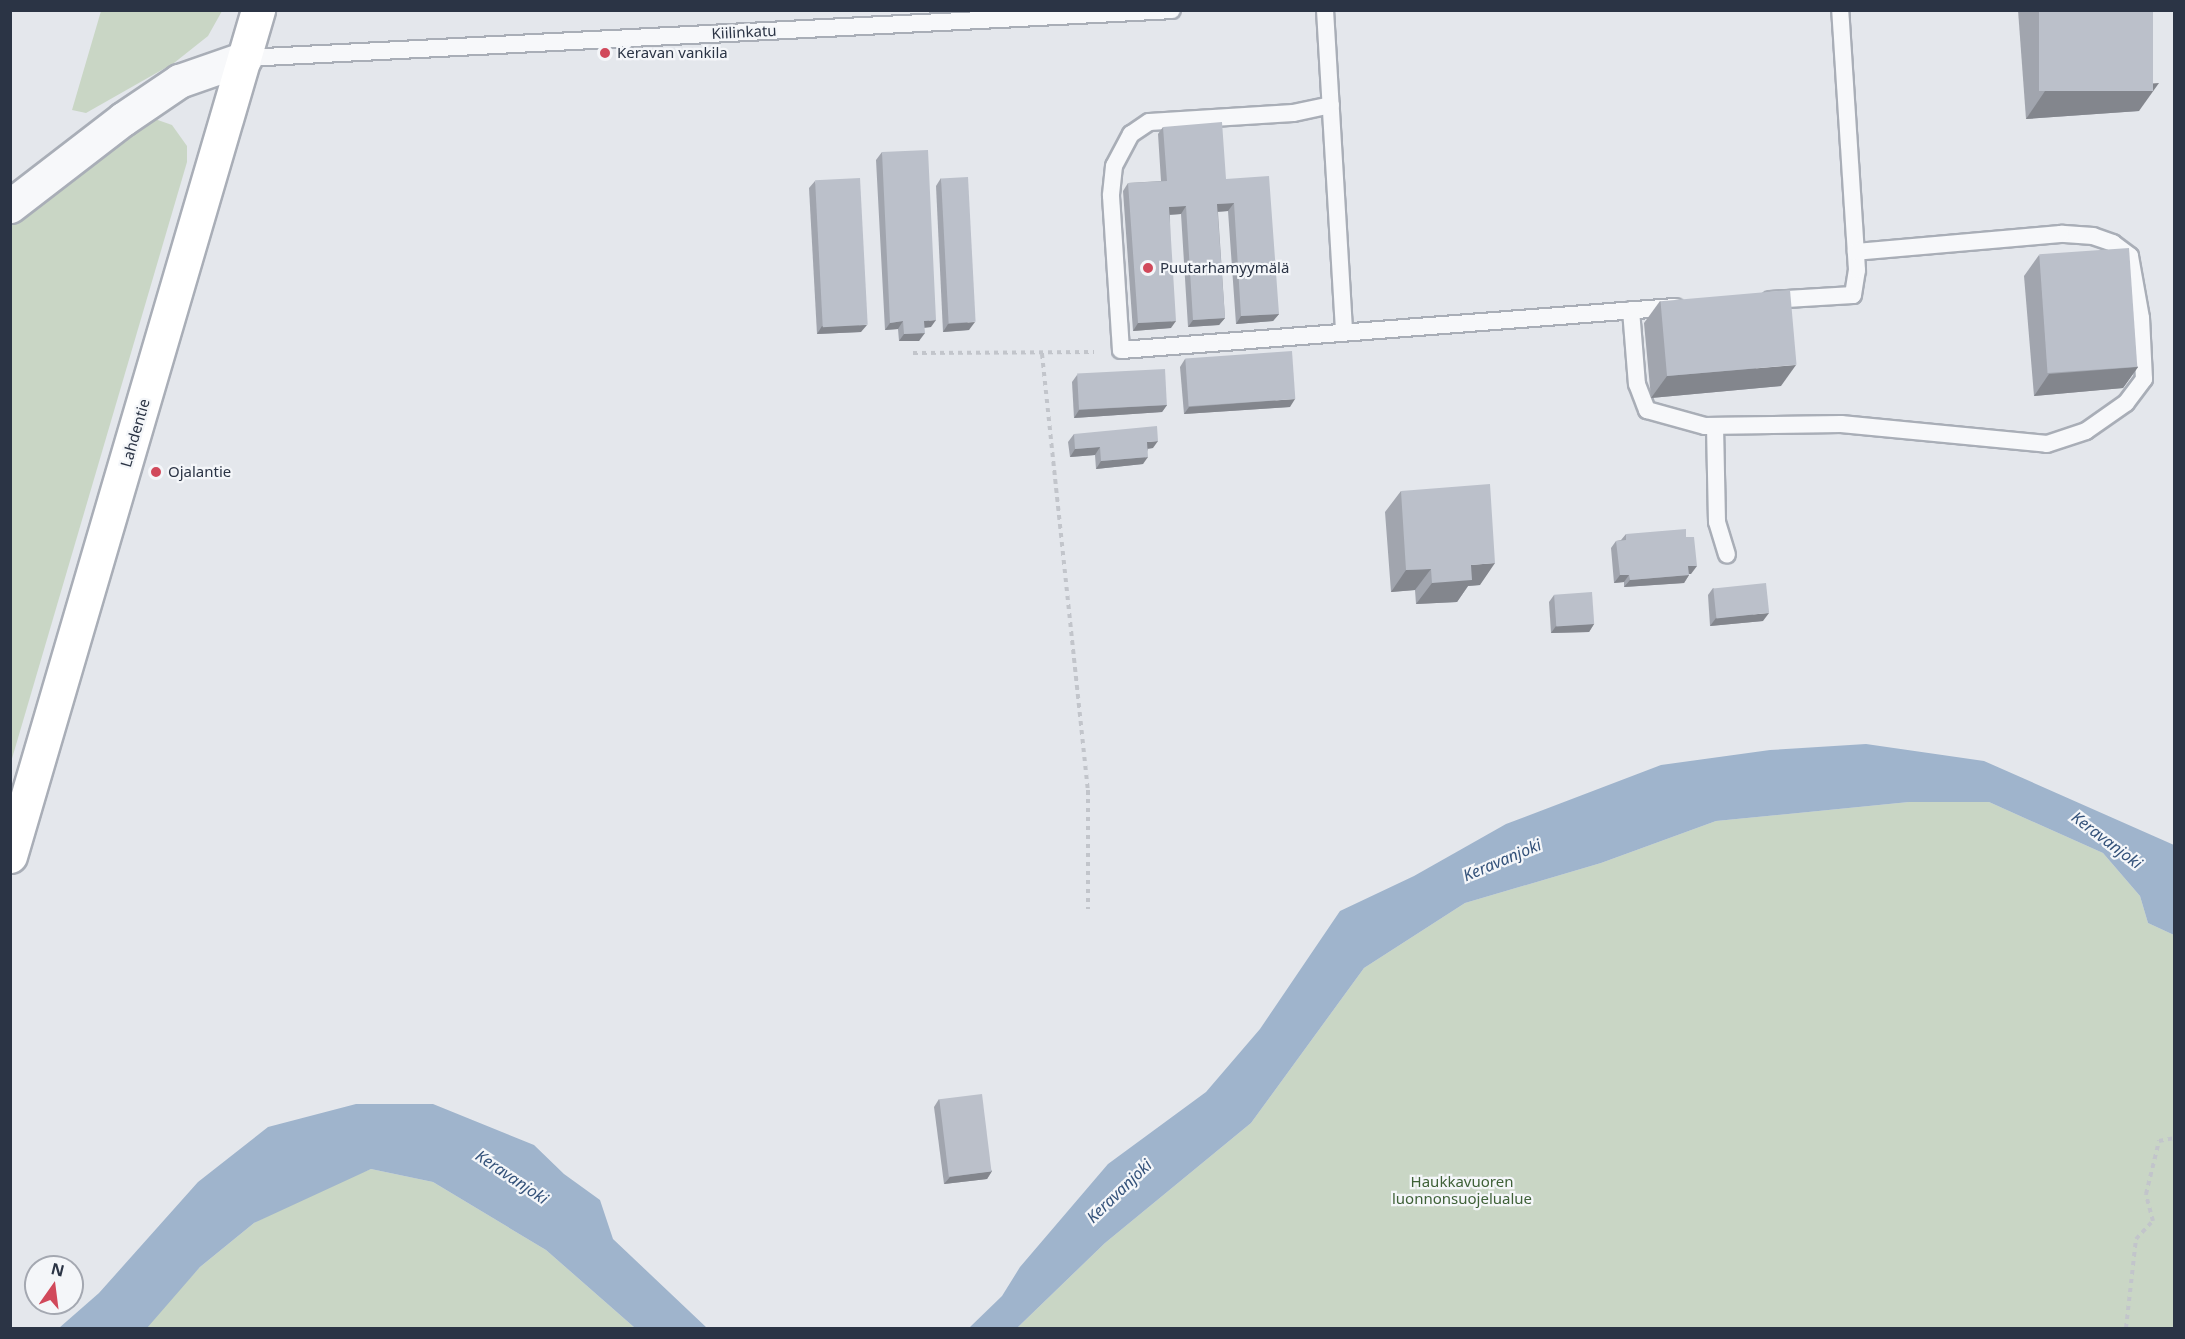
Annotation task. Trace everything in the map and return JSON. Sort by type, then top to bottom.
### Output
[{"type":"main road","name":"Lahdentie","points":[[10,856],[258,10]]},
{"type":"street","points":[[10,206],[123,119],[179,81],[245,58]]},
{"type":"lane","name":"Kiilinkatu","points":[[245,58],[1172,10]]},
{"type":"lane","points":[[1325,10],[1344,330]]},
{"type":"lane","points":[[1748,302],[1853,295],[1856,252],[1840,10]]},
{"type":"lane","points":[[1330,105],[1293,113],[1149,122],[1131,134],[1114,166],[1111,196],[1121,350],[1344,330],[1689,306]]},
{"type":"lane","points":[[1630,310],[1637,384],[1647,410],[1660,416],[1715,426],[1841,424],[2047,444],[2086,431],[2126,403],[2144,379],[2141,318],[2130,256],[2113,243],[2093,236],[2061,234],[1856,252]]},
{"type":"lane","points":[[1715,426],[1717,522],[1727,555]]},
{"type":"path","points":[[913,354],[1042,354],[1121,350]]},
{"type":"path","points":[[1042,354],[1088,790],[1088,909]]},
{"type":"path","points":[[2126,1329],[2136,1239],[2153,1221],[2146,1194],[2159,1141],[2175,1138]]},
{"type":"green space","points":[[101,10],[222,11],[208,36],[174,63],[86,113],[72,110]]},
{"type":"green space","points":[[152,118],[172,125],[187,146],[187,162],[11,762],[11,220]]},
{"type":"green space","name":"Haukkavuoren luonnonsuojelualue","points":[[1909,802],[1989,802],[2103,853],[2140,896],[2148,923],[2174,935],[2174,1328],[1017,1328],[1105,1243],[1251,1123],[1364,968],[1465,903],[1601,863],[1716,821]]},
{"type":"green space","points":[[371,1169],[433,1182],[546,1250],[635,1328],[144,1328],[200,1267],[254,1223],[319,1189]]},
{"type":"water","name":"Keravanjoki","points":[[1866,744],[1984,761],[2174,845],[2174,935],[2148,923],[2140,896],[2103,853],[1989,802],[1909,802],[1716,821],[1601,863],[1465,903],[1364,968],[1251,1123],[1105,1243],[1017,1328],[969,1328],[1002,1296],[1020,1267],[1108,1164],[1206,1092],[1260,1029],[1340,911],[1414,876],[1506,824],[1661,765],[1770,750]]},
{"type":"water","name":"Keravanjoki","points":[[356,1104],[433,1104],[534,1145],[564,1174],[600,1200],[613,1239],[707,1328],[635,1328],[546,1250],[433,1182],[371,1169],[254,1223],[200,1267],[147,1328],[59,1328],[74,1315],[84,1315],[84,1306],[99,1293],[198,1182],[268,1127]]},
{"type":"building","points":[[2039,10],[2153,10],[2153,91],[2039,91]]},
{"type":"building","name":"Puutarhamyymälä","points":[[1222,122],[1226,179],[1269,176],[1279,314],[1241,316],[1234,203],[1217,204],[1225,318],[1193,320],[1186,206],[1169,207],[1176,321],[1138,323],[1128,183],[1167,181],[1163,127]]},
{"type":"building","points":[[928,150],[936,320],[924,321],[925,333],[904,334],[903,321],[890,323],[882,152]]},
{"type":"building","points":[[968,177],[976,322],[949,323],[941,178]]},
{"type":"building","points":[[860,178],[868,325],[823,327],[815,180]]},
{"type":"building","points":[[2129,248],[2137,367],[2048,373],[2039,254]]},
{"type":"building","points":[[1790,290],[1797,365],[1667,376],[1660,301]]},
{"type":"building","points":[[1292,351],[1295,399],[1189,406],[1185,358]]},
{"type":"building","points":[[1165,369],[1167,405],[1079,410],[1077,374]]},
{"type":"building","points":[[1157,426],[1158,441],[1147,442],[1148,457],[1101,461],[1100,447],[1075,449],[1074,434]]},
{"type":"building","points":[[1490,484],[1495,563],[1471,565],[1472,580],[1432,583],[1431,569],[1406,570],[1401,491]]},
{"type":"building","points":[[1686,529],[1686,537],[1694,537],[1697,566],[1688,566],[1689,575],[1630,580],[1629,575],[1620,575],[1616,541],[1626,540],[1626,534]]},
{"type":"building","points":[[1766,583],[1769,613],[1716,618],[1713,589]]},
{"type":"building","points":[[1592,592],[1594,624],[1556,627],[1554,595]]},
{"type":"building","points":[[982,1094],[992,1171],[949,1177],[939,1099]]},
{"type":"place","name":"Keravan vankila","points":[[605,53]]},
{"type":"place","name":"Puutarhamyymälä","points":[[1148,268]]},
{"type":"place","name":"Ojalantie","points":[[156,472]]}]
